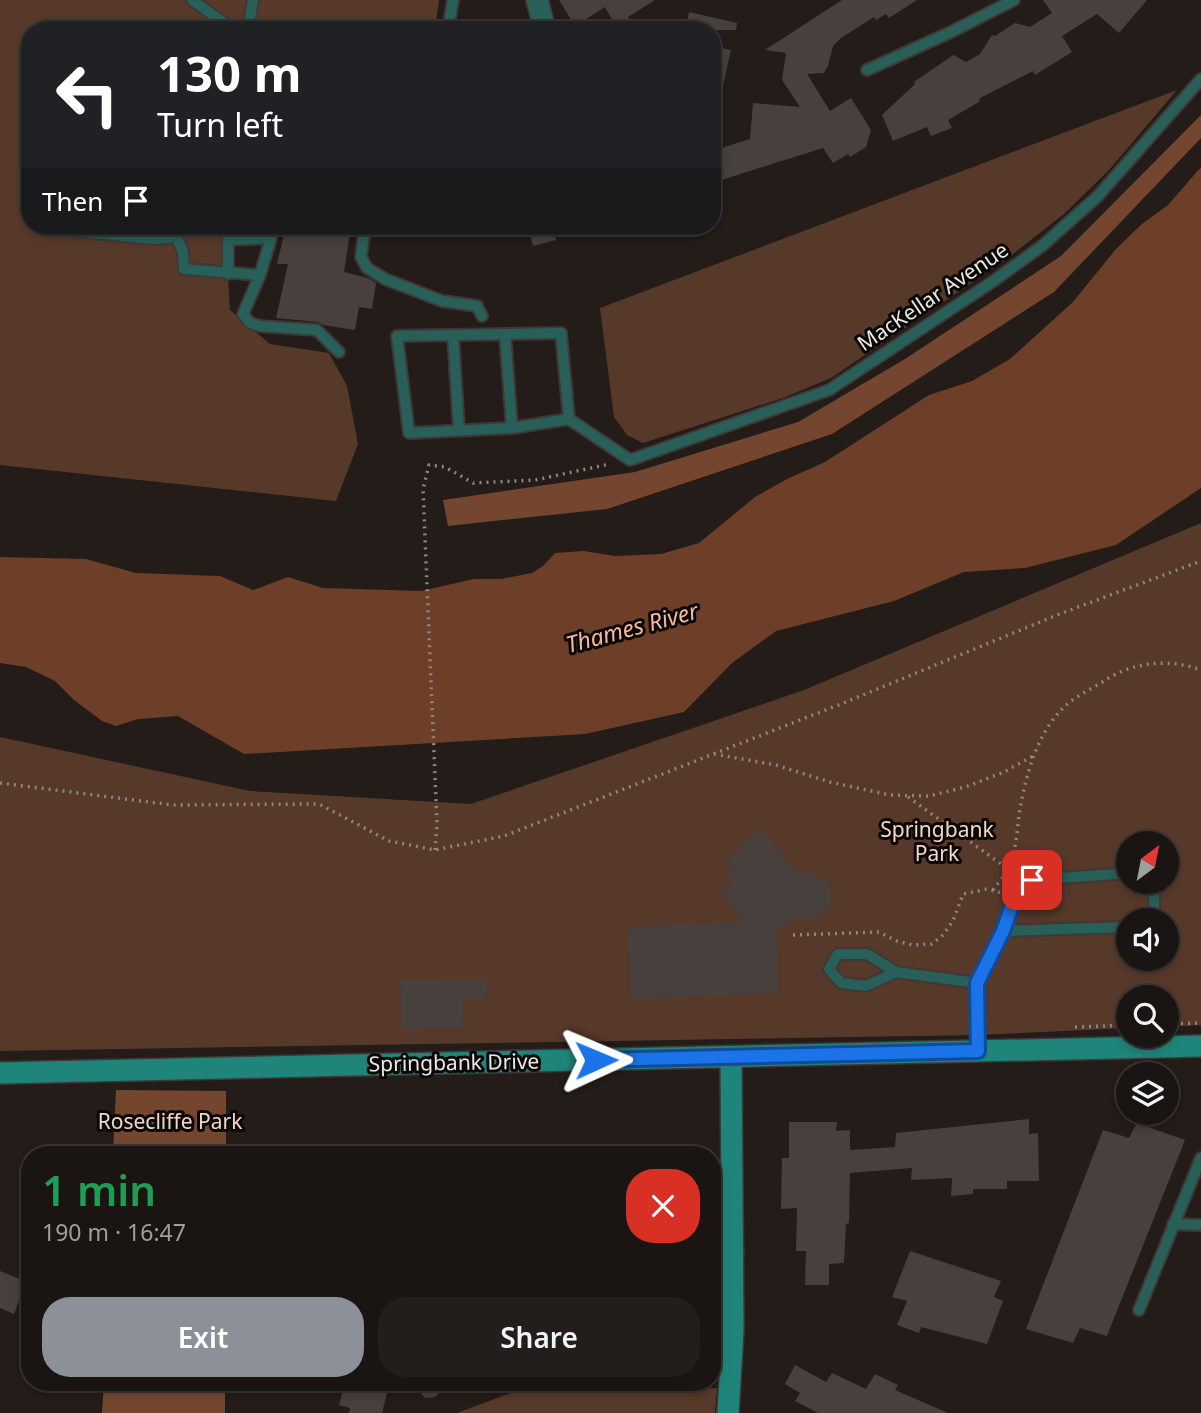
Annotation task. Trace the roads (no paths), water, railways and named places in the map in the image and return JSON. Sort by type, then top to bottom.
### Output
[{"type":"main road","name":"Springbank Drive","points":[[0,1073],[1201,1046]]},
{"type":"main road","points":[[728,1413],[733,1330],[722,1251],[731,1057]]},
{"type":"street","points":[[537,0],[543,21]]},
{"type":"lane","points":[[192,0],[221,21]]},
{"type":"lane","points":[[250,21],[253,0]]},
{"type":"lane","points":[[450,21],[453,0]]},
{"type":"lane","points":[[867,70],[1014,0]]},
{"type":"lane","name":"MacKellar Avenue","points":[[569,419],[630,460],[829,390],[1042,246],[1098,196],[1201,79]]},
{"type":"lane","points":[[114,235],[153,239],[177,237],[183,252],[184,269],[260,275]]},
{"type":"lane","points":[[228,235],[228,274]]},
{"type":"lane","points":[[271,235],[260,275],[243,314],[250,323],[260,326],[317,330],[339,352]]},
{"type":"lane","points":[[364,235],[361,257],[367,268],[385,279],[442,301],[477,306],[482,316]]},
{"type":"lane","points":[[228,240],[271,239]]},
{"type":"lane","points":[[561,333],[569,419],[512,428],[408,433],[397,336],[505,334],[561,333]]},
{"type":"lane","points":[[505,334],[512,428]]},
{"type":"lane","points":[[453,335],[459,430]]},
{"type":"lane","points":[[978,1051],[977,983],[1017,899],[1032,880],[1116,874]]},
{"type":"lane","points":[[1003,931],[1116,927]]},
{"type":"lane","points":[[896,972],[866,986],[841,983],[829,969],[838,954],[867,954],[896,972],[977,983]]},
{"type":"lane","points":[[1139,1310],[1201,1158]]},
{"type":"lane","points":[[1173,1224],[1201,1225]]},
{"type":"water","name":"Thames River","points":[[1201,167],[1201,488],[1116,545],[1025,568],[964,572],[894,601],[776,631],[732,663],[684,712],[585,734],[244,754],[178,716],[138,719],[116,726],[102,721],[74,700],[55,681],[26,667],[0,663],[0,557],[86,559],[136,573],[220,576],[253,590],[288,577],[323,588],[421,591],[474,579],[501,579],[532,573],[555,553],[584,551],[615,556],[661,554],[699,543],[755,497],[825,462],[929,395],[972,381],[1010,359],[1073,302],[1116,249],[1142,224],[1168,205]]},
{"type":"park label","name":"Springbank Park","points":[[937,842]]},
{"type":"park label","name":"Rosecliffe Park","points":[[170,1122]]}]
